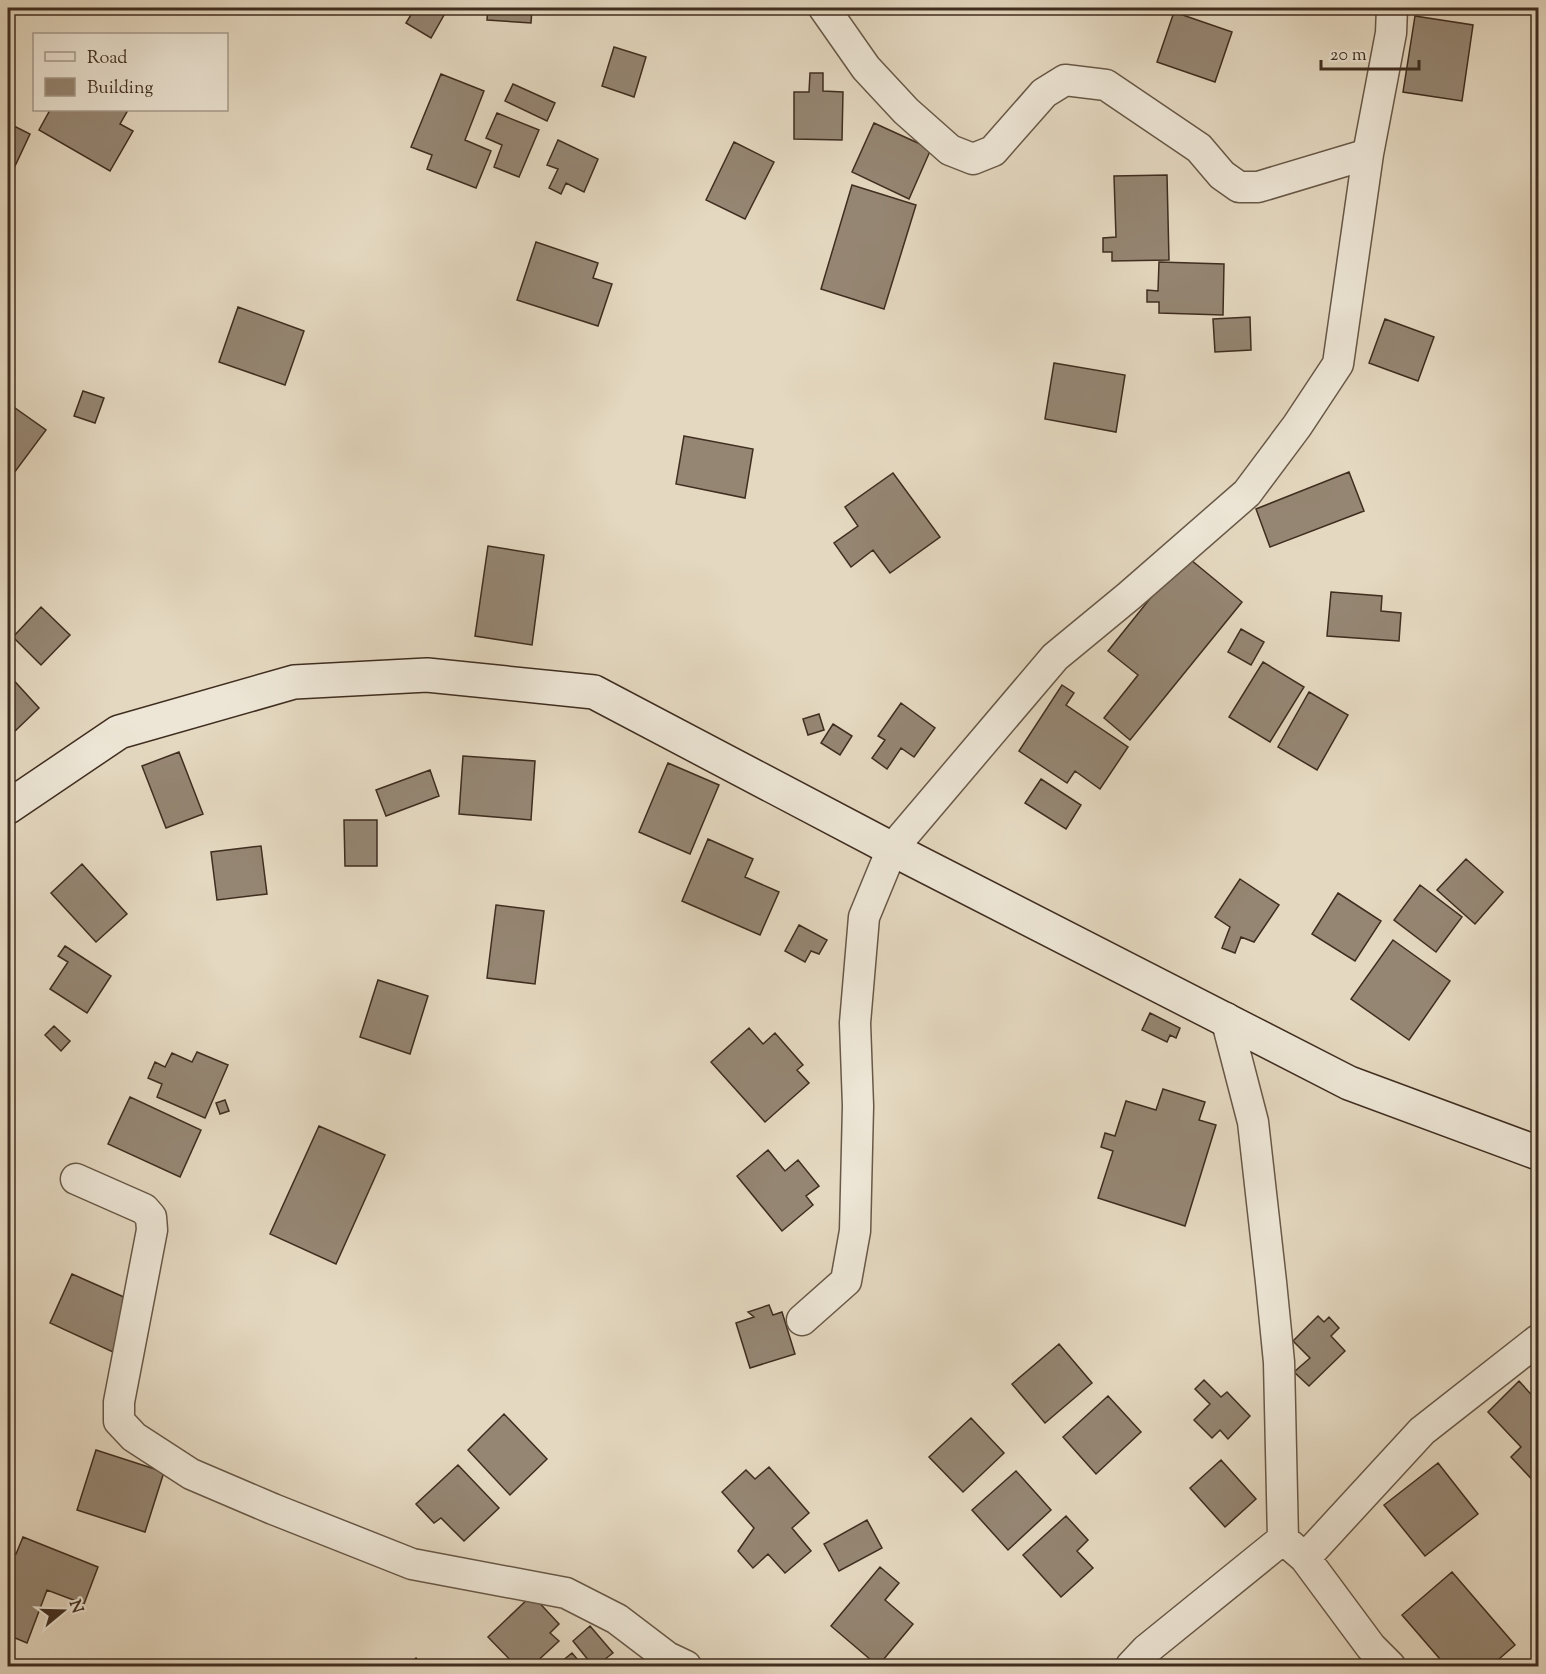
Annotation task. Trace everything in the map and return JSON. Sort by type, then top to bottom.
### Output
[{"type":"main road","points":[[8,807],[119,732],[294,682],[427,675],[594,692],[892,849],[1349,1083],[1539,1153]]},
{"type":"street","points":[[824,8],[866,68],[906,111],[950,150],[973,159],[993,151],[1044,93],[1065,80],[1106,85],[1199,148],[1222,175],[1239,187],[1258,187],[1368,154]]},
{"type":"street","points":[[802,1320],[846,1281],[855,1230],[858,1106],[855,1023],[864,917],[892,849],[1055,657],[1247,493],[1297,426],[1338,364],[1368,154],[1391,33],[1392,8]]},
{"type":"street","points":[[1226,1018],[1253,1122],[1271,1282],[1279,1362],[1283,1539],[1305,1558],[1371,1647],[1390,1666]]},
{"type":"street","points":[[76,1179],[144,1209],[151,1217],[152,1230],[118,1402],[119,1421],[134,1437],[191,1474],[273,1509],[412,1563],[566,1593],[617,1619],[667,1657],[686,1666]]},
{"type":"street","points":[[1305,1558],[1422,1431],[1539,1340]]},
{"type":"street","points":[[1131,1666],[1146,1650],[1283,1539]]},
{"type":"building","points":[[415,8],[448,8],[431,38],[406,23]]},
{"type":"building","points":[[488,8],[532,8],[531,23],[487,20]]},
{"type":"building","points":[[1174,12],[1232,32],[1215,82],[1157,62]]},
{"type":"building","points":[[1415,16],[1473,25],[1462,101],[1403,92]]},
{"type":"building","points":[[614,47],[646,57],[634,97],[602,86]]},
{"type":"building","points":[[810,73],[823,73],[823,91],[843,92],[842,140],[794,139],[794,92],[809,92]]},
{"type":"building","points":[[441,74],[484,91],[465,140],[491,151],[476,188],[427,169],[432,155],[411,147]]},
{"type":"building","points":[[513,84],[555,103],[547,121],[505,101]]},
{"type":"building","points":[[49,111],[127,111],[120,124],[133,131],[110,171],[39,130]]},
{"type":"building","points":[[497,113],[539,130],[519,177],[494,167],[502,145],[486,138]]},
{"type":"building","points":[[8,123],[30,134],[8,181]]},
{"type":"building","points":[[874,123],[931,149],[909,199],[852,172]]},
{"type":"building","points":[[558,140],[598,159],[584,192],[566,183],[561,194],[549,188],[558,169],[547,165]]},
{"type":"building","points":[[734,142],[774,162],[745,219],[706,200]]},
{"type":"building","points":[[1167,175],[1169,260],[1112,261],[1112,252],[1103,252],[1103,238],[1116,237],[1114,176]]},
{"type":"building","points":[[852,185],[916,205],[884,309],[821,289]]},
{"type":"building","points":[[536,242],[598,263],[593,278],[612,284],[598,326],[517,300]]},
{"type":"building","points":[[1159,262],[1224,264],[1223,315],[1159,313],[1159,302],[1147,302],[1147,290],[1158,291]]},
{"type":"building","points":[[238,307],[304,331],[285,385],[219,362]]},
{"type":"building","points":[[1250,317],[1251,350],[1215,352],[1213,319]]},
{"type":"building","points":[[1385,319],[1434,337],[1418,381],[1369,363]]},
{"type":"building","points":[[1054,363],[1125,375],[1116,432],[1045,419]]},
{"type":"building","points":[[83,391],[104,398],[95,423],[74,416]]},
{"type":"building","points":[[8,403],[46,430],[14,473],[8,468]]},
{"type":"building","points":[[684,436],[753,449],[745,498],[676,484]]},
{"type":"building","points":[[1349,472],[1364,511],[1270,547],[1256,509]]},
{"type":"building","points":[[893,473],[940,537],[890,573],[873,550],[851,567],[834,543],[858,526],[845,507]]},
{"type":"building","points":[[488,546],[544,555],[532,645],[475,636]]},
{"type":"building","points":[[1185,555],[1242,602],[1130,740],[1104,718],[1138,675],[1108,651]]},
{"type":"building","points":[[1331,592],[1382,596],[1381,611],[1401,613],[1399,641],[1327,636]]},
{"type":"building","points":[[41,607],[70,635],[41,665],[13,637]]},
{"type":"building","points":[[1241,629],[1264,642],[1251,665],[1228,652]]},
{"type":"building","points":[[1263,662],[1304,687],[1270,742],[1229,717]]},
{"type":"building","points":[[8,674],[39,708],[12,734],[8,729]]},
{"type":"building","points":[[1062,685],[1074,693],[1066,705],[1128,747],[1100,789],[1075,771],[1067,783],[1019,751]]},
{"type":"building","points":[[1309,692],[1348,715],[1317,770],[1278,747]]},
{"type":"building","points":[[901,703],[935,728],[914,757],[901,748],[887,769],[872,758],[885,740],[878,736]]},
{"type":"building","points":[[819,714],[824,730],[808,735],[803,719]]},
{"type":"building","points":[[833,724],[852,736],[840,755],[821,743]]},
{"type":"building","points":[[179,752],[203,814],[166,828],[142,766]]},
{"type":"building","points":[[463,756],[535,761],[531,820],[459,814]]},
{"type":"building","points":[[668,763],[719,785],[690,854],[639,832]]},
{"type":"building","points":[[430,770],[439,796],[386,816],[376,790]]},
{"type":"building","points":[[1041,779],[1081,805],[1066,829],[1025,803]]},
{"type":"building","points":[[344,820],[377,820],[377,866],[345,866]]},
{"type":"building","points":[[708,839],[753,859],[745,877],[779,892],[760,935],[682,901]]},
{"type":"building","points":[[261,846],[267,894],[217,900],[211,852]]},
{"type":"building","points":[[1466,859],[1503,892],[1475,924],[1437,890]]},
{"type":"building","points":[[82,864],[127,914],[96,942],[51,893]]},
{"type":"building","points":[[1240,879],[1279,905],[1254,942],[1241,937],[1235,953],[1222,948],[1230,927],[1215,917]]},
{"type":"building","points":[[1420,885],[1462,917],[1436,952],[1394,920]]},
{"type":"building","points":[[1338,893],[1381,921],[1355,961],[1312,934]]},
{"type":"building","points":[[496,905],[544,911],[535,984],[487,978]]},
{"type":"building","points":[[799,925],[827,940],[819,954],[811,951],[805,962],[785,951]]},
{"type":"building","points":[[1393,940],[1450,981],[1409,1040],[1351,999]]},
{"type":"building","points":[[65,946],[111,976],[87,1013],[50,989],[68,962],[58,956]]},
{"type":"building","points":[[378,980],[428,996],[410,1054],[360,1037]]},
{"type":"building","points":[[1150,1013],[1180,1028],[1176,1038],[1170,1035],[1167,1042],[1142,1030]]},
{"type":"building","points":[[54,1026],[70,1041],[61,1051],[45,1035]]},
{"type":"building","points":[[749,1028],[763,1044],[775,1033],[803,1065],[797,1070],[809,1083],[765,1122],[711,1062]]},
{"type":"building","points":[[197,1052],[228,1065],[205,1118],[157,1097],[162,1084],[148,1078],[155,1062],[165,1067],[172,1053],[192,1062]]},
{"type":"building","points":[[1163,1089],[1205,1102],[1199,1120],[1216,1125],[1185,1226],[1098,1198],[1113,1151],[1101,1147],[1105,1133],[1115,1136],[1126,1101],[1156,1110]]},
{"type":"building","points":[[130,1097],[201,1130],[180,1177],[108,1144]]},
{"type":"building","points":[[225,1100],[229,1111],[220,1114],[216,1103]]},
{"type":"building","points":[[319,1126],[385,1155],[336,1264],[270,1234]]},
{"type":"building","points":[[768,1150],[785,1171],[798,1160],[819,1186],[806,1196],[813,1205],[782,1231],[737,1176]]},
{"type":"building","points":[[72,1274],[135,1302],[113,1352],[50,1323]]},
{"type":"building","points":[[769,1305],[773,1315],[782,1312],[795,1354],[750,1368],[736,1323],[754,1317],[748,1312]]},
{"type":"building","points":[[1318,1316],[1324,1322],[1329,1317],[1339,1328],[1331,1336],[1345,1351],[1309,1386],[1294,1372],[1310,1358],[1293,1341]]},
{"type":"building","points":[[1059,1344],[1092,1383],[1045,1423],[1012,1384]]},
{"type":"building","points":[[1204,1380],[1221,1397],[1227,1392],[1250,1416],[1228,1439],[1220,1430],[1212,1438],[1194,1420],[1210,1404],[1195,1389]]},
{"type":"building","points":[[1519,1381],[1538,1402],[1538,1486],[1511,1457],[1521,1447],[1488,1412]]},
{"type":"building","points":[[1108,1396],[1141,1432],[1096,1474],[1063,1437]]},
{"type":"building","points":[[504,1414],[547,1459],[510,1495],[468,1450]]},
{"type":"building","points":[[971,1418],[1004,1453],[963,1492],[929,1457]]},
{"type":"building","points":[[96,1450],[164,1472],[145,1532],[77,1510]]},
{"type":"building","points":[[1221,1460],[1256,1499],[1225,1527],[1190,1488]]},
{"type":"building","points":[[1438,1463],[1478,1514],[1425,1556],[1384,1505]]},
{"type":"building","points":[[458,1465],[499,1508],[464,1541],[441,1518],[434,1523],[416,1504]]},
{"type":"building","points":[[769,1467],[809,1513],[792,1528],[811,1551],[785,1573],[768,1554],[753,1568],[738,1551],[754,1528],[722,1492],[746,1470],[755,1479]]},
{"type":"building","points":[[1016,1471],[1051,1510],[1008,1550],[972,1510]]},
{"type":"building","points":[[1066,1516],[1088,1540],[1077,1551],[1093,1568],[1061,1597],[1023,1555]]},
{"type":"building","points":[[867,1520],[882,1548],[839,1571],[824,1544]]},
{"type":"building","points":[[23,1537],[98,1567],[84,1604],[47,1590],[27,1643],[8,1635],[8,1550],[16,1554]]},
{"type":"building","points":[[880,1567],[899,1583],[885,1600],[913,1624],[878,1666],[831,1626]]},
{"type":"building","points":[[1452,1572],[1515,1645],[1491,1666],[1446,1666],[1402,1615]]},
{"type":"building","points":[[532,1595],[559,1624],[550,1633],[559,1641],[532,1666],[516,1666],[488,1637]]},
{"type":"building","points":[[590,1626],[613,1653],[596,1666],[593,1666],[573,1641]]},
{"type":"building","points":[[572,1653],[583,1666],[556,1666]]},
{"type":"building","points":[[416,1658],[423,1666],[407,1666]]}]
